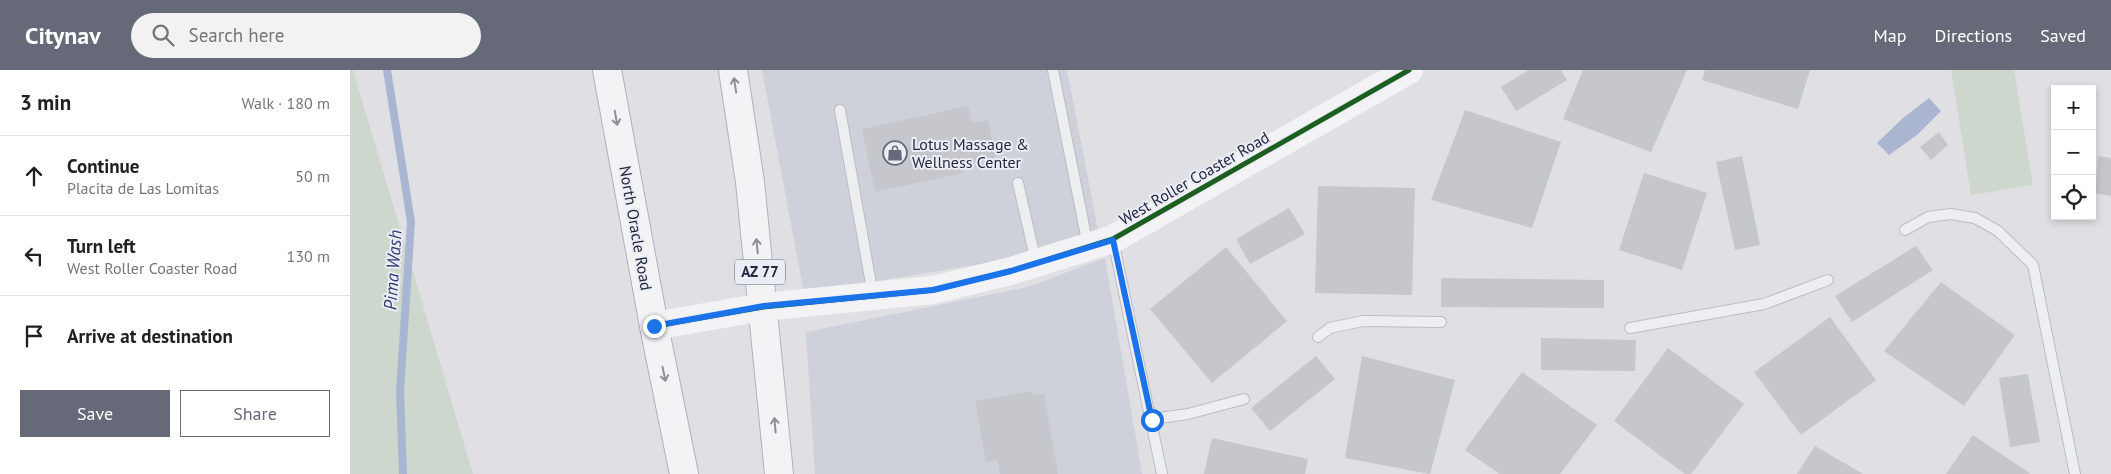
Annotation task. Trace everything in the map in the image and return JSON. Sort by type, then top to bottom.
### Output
[{"type":"main road","name":"North Oracle Road","points":[[607,70],[654,326],[684,474]]},
{"type":"main road","name":"AZ 77","points":[[733,70],[750,182],[764,306],[779,474]]},
{"type":"main road","name":"West Roller Coaster Road","points":[[654,326],[764,306],[933,290],[1036,263],[1101,243],[1408,70]]},
{"type":"lane","points":[[1053,70],[1152,420],[1162,474]]},
{"type":"lane","points":[[840,110],[873,296]]},
{"type":"lane","points":[[1018,183],[1036,263]]},
{"type":"lane","points":[[1905,230],[1928,217],[1951,214],[1974,218],[1998,231],[2033,265],[2075,474]]},
{"type":"lane","points":[[1630,328],[1764,304],[1828,280]]},
{"type":"lane","points":[[1318,337],[1330,328],[1363,321],[1441,322]]},
{"type":"lane","points":[[1152,420],[1188,414],[1244,399]]},
{"type":"shaded area","points":[[350,70],[353,70],[473,474],[350,474]]},
{"type":"shaded area","points":[[762,70],[1067,70],[1098,230],[993,262],[804,293]]},
{"type":"shaded area","points":[[1951,70],[2014,70],[2033,185],[1971,195]]},
{"type":"shaded area","points":[[1105,258],[1142,474],[815,474],[806,332],[1028,287]]},
{"type":"water","points":[[1929,98],[1941,111],[1917,135],[1889,155],[1877,143],[1903,118]]},
{"type":"building","points":[[1529,70],[1561,70],[1567,80],[1516,111],[1501,87]]},
{"type":"building","points":[[1583,70],[1687,70],[1651,152],[1563,119]]},
{"type":"building","points":[[1705,70],[1810,70],[1798,109],[1702,80]]},
{"type":"building","points":[[968,106],[972,123],[988,120],[996,158],[961,165],[963,173],[875,192],[862,129]]},
{"type":"building","points":[[1465,110],[1561,142],[1532,228],[1431,200]]},
{"type":"building","points":[[1939,132],[1948,145],[1931,160],[1920,147]]},
{"type":"building","points":[[1742,156],[1760,245],[1735,250],[1716,162]]},
{"type":"building","points":[[2098,156],[2111,158],[2111,196],[2096,193]]},
{"type":"building","points":[[1644,173],[1707,193],[1682,270],[1619,250]]},
{"type":"building","points":[[1318,186],[1415,188],[1412,295],[1315,293]]},
{"type":"building","points":[[1289,208],[1305,234],[1250,264],[1236,239]]},
{"type":"building","points":[[1916,246],[1933,270],[1852,322],[1835,296]]},
{"type":"building","points":[[1226,247],[1287,321],[1212,383],[1150,309]]},
{"type":"building","points":[[1441,278],[1604,280],[1604,308],[1441,307]]},
{"type":"building","points":[[1941,282],[2015,335],[1964,406],[1884,351]]},
{"type":"building","points":[[1830,317],[1876,380],[1801,435],[1754,372]]},
{"type":"building","points":[[1541,338],[1636,340],[1635,371],[1541,370]]},
{"type":"building","points":[[1668,348],[1744,404],[1691,474],[1685,474],[1614,421]]},
{"type":"building","points":[[1316,356],[1335,379],[1270,431],[1251,408]]},
{"type":"building","points":[[1362,356],[1455,380],[1430,474],[1345,458]]},
{"type":"building","points":[[1522,372],[1597,425],[1560,474],[1500,474],[1465,450]]},
{"type":"building","points":[[2028,374],[2040,442],[2010,447],[1999,378]]},
{"type":"building","points":[[1032,391],[1032,396],[1044,394],[1058,474],[1000,474],[998,460],[986,462],[975,401]]},
{"type":"building","points":[[1973,435],[2031,474],[1946,474]]},
{"type":"building","points":[[1212,438],[1308,459],[1305,474],[1204,474]]},
{"type":"building","points":[[1815,446],[1863,474],[1797,474]]},
{"type":"waterway","name":"Pima Wash","points":[[387,70],[411,222],[400,391],[403,474]]},
{"type":"cycle path","points":[[654,326],[763,307],[933,290],[1011,271],[1113,239],[1409,70]]},
{"type":"place","name":"Lotus Massage & Wellness Center","points":[[895,153]]},
{"type":"route","points":[[654,326],[764,306],[933,290],[1011,271],[1113,240],[1152,420]]}]
